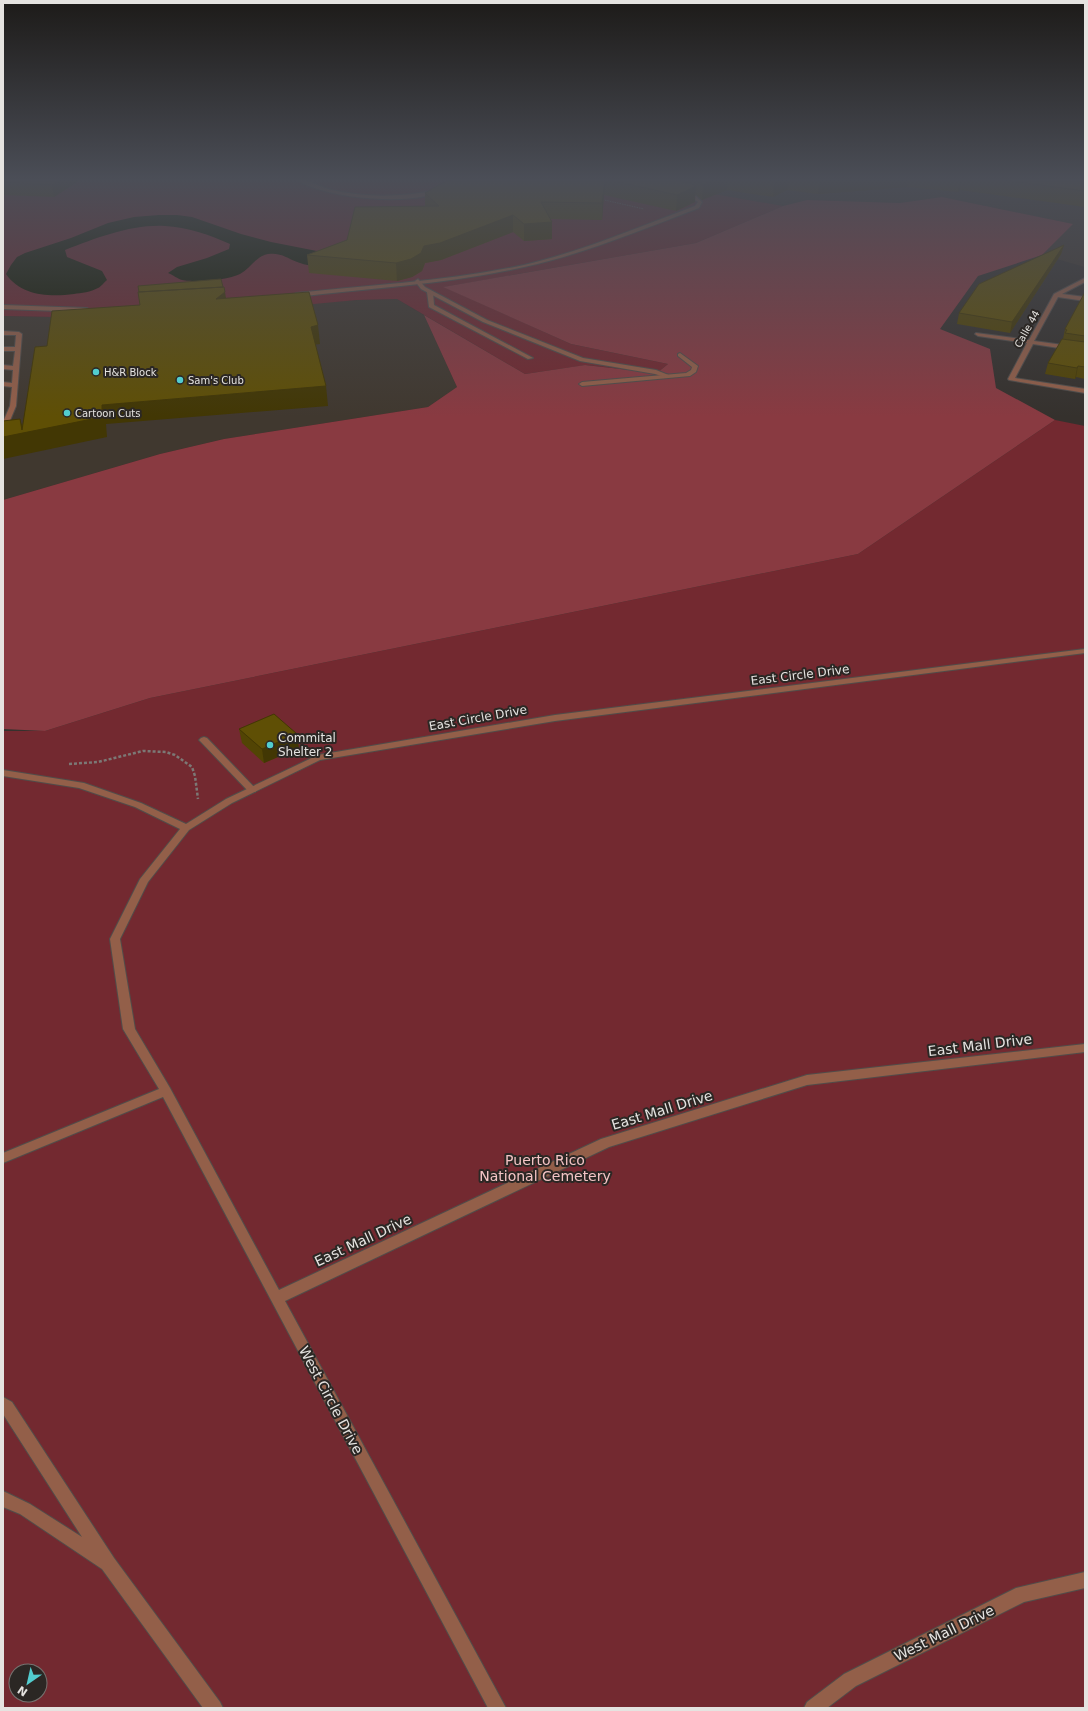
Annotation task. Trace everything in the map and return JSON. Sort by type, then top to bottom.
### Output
[{"type":"street","points":[[286,296],[471,276],[556,258]]},
{"type":"street","points":[[1056,295],[1085,280]]},
{"type":"street","points":[[418,281],[423,288],[486,321],[582,360],[656,372],[668,376]]},
{"type":"street","points":[[430,292],[431,306],[530,358]]},
{"type":"street","points":[[1056,295],[1085,300]]},
{"type":"street","name":"Calle 44","points":[[1056,295],[1011,379],[1085,391]]},
{"type":"street","points":[[3,307],[97,310]]},
{"type":"street","points":[[3,333],[19,334],[14,385],[3,430]]},
{"type":"street","points":[[978,334],[1085,350]]},
{"type":"street","points":[[3,349],[18,349]]},
{"type":"street","points":[[582,384],[688,375],[694,371],[696,366],[680,355]]},
{"type":"street","points":[[3,367],[16,368]]},
{"type":"street","points":[[3,384],[14,385]]},
{"type":"street","name":"East Circle Drive","points":[[166,1091],[129,1029],[115,939],[144,881],[186,828],[229,801],[318,758],[555,718],[1085,651]]},
{"type":"street","points":[[204,740],[252,790]]},
{"type":"street","points":[[3,773],[81,785],[138,805],[186,828]]},
{"type":"street","name":"East Mall Drive","points":[[276,1298],[605,1144],[807,1080],[1085,1048]]},
{"type":"street","points":[[3,1158],[166,1091]]},
{"type":"street","name":"West Circle Drive","points":[[166,1091],[497,1708]]},
{"type":"street","points":[[3,1404],[7,1407],[57,1482],[108,1564],[214,1708]]},
{"type":"street","points":[[3,1499],[25,1510],[108,1564]]},
{"type":"street","name":"West Mall Drive","points":[[813,1708],[850,1680],[1022,1594],[1085,1580]]},
{"type":"path","points":[[64,764],[98,762],[143,751],[155,751],[175,755],[192,767],[195,776],[200,819]]},
{"type":"shaded area","points":[[16,258],[69,258],[102,271],[107,280],[99,287],[83,293],[45,295],[28,291],[19,287],[12,281],[6,274]]},
{"type":"shaded area","points":[[207,258],[259,258],[244,272],[235,276],[220,279],[188,281],[179,279],[168,273],[177,267]]},
{"type":"shaded area","points":[[288,258],[319,258],[315,266],[302,264]]},
{"type":"shaded area","points":[[611,258],[1033,258],[978,276],[940,329],[990,349],[996,388],[1055,420],[858,554],[150,698],[45,731],[3,729],[3,500],[160,454],[224,439],[428,407],[457,387],[424,315],[525,374],[585,365],[657,373],[668,364],[571,344],[443,287]]},
{"type":"shaded area","points":[[1052,258],[1085,258],[1085,267]]},
{"type":"shaded area","points":[[397,299],[424,315],[457,387],[428,407],[224,439],[160,454],[3,500],[3,316],[106,318],[357,300]]},
{"type":"green space","points":[[3,258],[611,258],[444,287],[571,344],[668,364],[657,373],[586,365],[525,374],[397,299],[357,300],[228,312],[106,318],[3,316]]},
{"type":"green space","name":"Puerto Rico National Cemetery","points":[[1055,420],[1085,426],[1085,1708],[3,1708],[3,731],[45,731],[150,698],[858,554]]},
{"type":"building","points":[[339,258],[413,258],[396,263]]},
{"type":"building","points":[[1036,258],[1055,258],[1012,322],[959,313],[979,284]]},
{"type":"building","points":[[221,279],[223,287],[139,292],[138,286]]},
{"type":"building","name":"Sam's Club","points":[[224,287],[225,292],[216,299],[309,292],[318,325],[311,327],[326,386],[102,405],[102,417],[3,437],[3,421],[20,419],[22,430],[35,347],[47,346],[52,311],[140,305],[138,292]]},
{"type":"building","points":[[1085,292],[1085,336],[1065,333],[1067,330],[1065,329]]},
{"type":"building","points":[[1062,339],[1085,342],[1085,367],[1078,366],[1077,368],[1048,363]]},
{"type":"building","points":[[274,714],[297,734],[262,749],[239,729]]},
{"type":"place","name":"H&R Block","points":[[96,372]]},
{"type":"place","name":"Sam's Club","points":[[180,380]]},
{"type":"place","name":"Cartoon Cuts","points":[[67,413]]},
{"type":"place","name":"Commital Shelter 2","points":[[270,745]]}]
